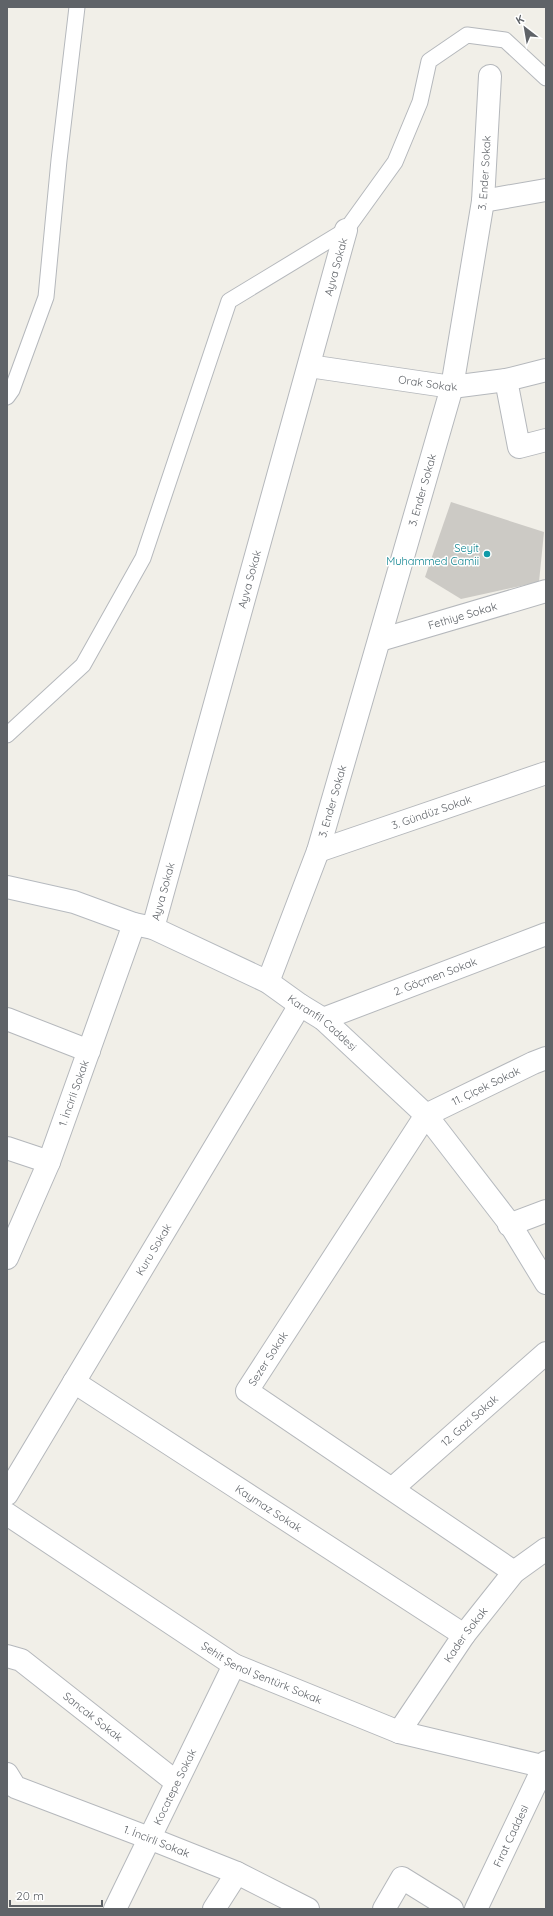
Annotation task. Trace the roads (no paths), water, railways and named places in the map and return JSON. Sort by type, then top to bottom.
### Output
[{"type":"street","name":"3. Ender Sokak","points":[[268,982],[318,851],[452,387],[482,201],[490,76]]},
{"type":"street","points":[[482,201],[546,190]]},
{"type":"street","name":"Ayva Sokak","points":[[144,926],[309,366],[346,230]]},
{"type":"street","name":"Orak Sokak","points":[[309,366],[452,387],[506,380],[546,370]]},
{"type":"street","points":[[506,380],[519,447],[546,440]]},
{"type":"street","name":"Fethiye Sokak","points":[[380,640],[546,591]]},
{"type":"street","name":"3. Gündüz Sokak","points":[[318,851],[546,773]]},
{"type":"street","name":"Karanfil Caddesi","points":[[7,888],[74,902],[144,926],[268,982],[300,1005],[323,1019],[426,1115],[509,1225],[546,1283]]},
{"type":"street","name":"1. İncirli Sokak","points":[[7,1258],[49,1162],[89,1051],[144,926]]},
{"type":"street","name":"2. Göçmen Sokak","points":[[323,1019],[546,934]]},
{"type":"street","name":"Kuru Sokak","points":[[7,1494],[300,1005]]},
{"type":"street","points":[[7,1019],[89,1051]]},
{"type":"street","name":"11. Çiçek Sokak","points":[[426,1115],[533,1062],[546,1058]]},
{"type":"street","name":"Sezer Sokak","points":[[426,1115],[247,1391],[514,1572]]},
{"type":"street","points":[[7,1148],[49,1162]]},
{"type":"street","points":[[509,1225],[546,1211]]},
{"type":"street","name":"12. Gazi Sokak","points":[[392,1488],[546,1352]]},
{"type":"street","name":"Kaymaz Sokak","points":[[74,1382],[464,1635]]},
{"type":"street","name":"Şehit Şenol Şentürk Sokak","points":[[7,1514],[234,1665],[399,1732],[545,1765]]},
{"type":"street","name":"Kader Sokak","points":[[399,1732],[464,1635],[514,1572],[546,1549]]},
{"type":"street","name":"Sancak Sokak","points":[[7,1656],[21,1660],[176,1782]]},
{"type":"street","name":"Kocatepe Sokak","points":[[115,1909],[234,1665]]},
{"type":"street","name":"Fırat Caddesi","points":[[476,1909],[545,1765]]},
{"type":"street","name":"1. İncirli Sokak","points":[[7,1774],[15,1787],[237,1873],[308,1909]]},
{"type":"street","points":[[214,1909],[237,1873]]},
{"type":"street","points":[[384,1909],[402,1878],[452,1909]]},
{"type":"lane","points":[[7,397],[12,390],[46,297],[60,153],[77,7]]},
{"type":"lane","points":[[7,735],[83,665],[143,558],[229,301],[346,230],[395,162],[420,102],[429,61],[467,35],[505,40],[546,78]]},
{"type":"place","name":"Seyit Muhammed Camii","points":[[487,554]]}]
